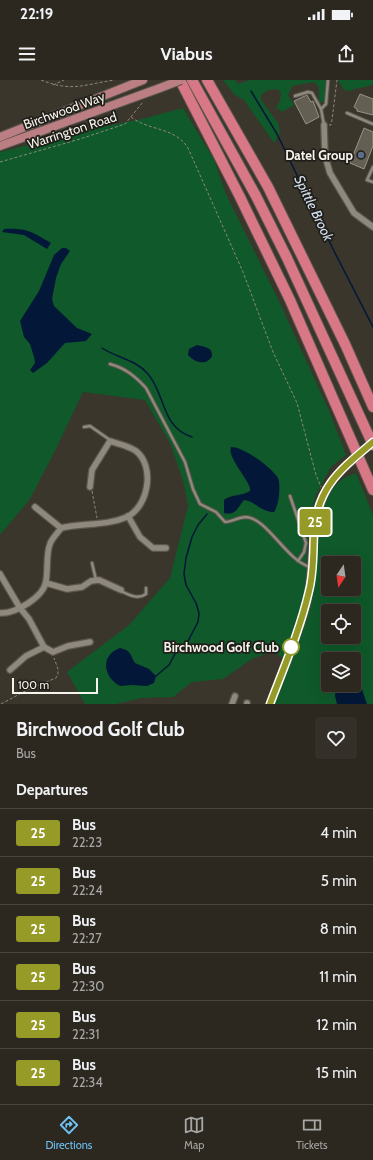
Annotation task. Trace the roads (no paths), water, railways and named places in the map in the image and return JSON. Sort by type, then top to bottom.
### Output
[{"type":"highway","points":[[181,80],[290,300],[373,490]]},
{"type":"highway","points":[[192,80],[256,196],[280,244],[373,443]]},
{"type":"highway","points":[[207,80],[268,187],[345,344],[373,407]]},
{"type":"main road","name":"Birchwood Way","points":[[0,137],[143,80]]},
{"type":"main road","name":"Birchwood Way","points":[[0,146],[181,80]]},
{"type":"street","points":[[324,125],[325,156],[330,173],[354,213],[373,227]]},
{"type":"street","points":[[0,613],[5,613],[20,608],[34,599],[46,583],[49,544],[61,528],[78,524],[104,524],[128,516],[140,506],[148,485],[146,464],[136,451],[110,441],[92,470],[90,487]]},
{"type":"street","points":[[270,704],[305,609],[310,589],[316,516],[324,492],[342,468],[373,443]]},
{"type":"street","points":[[35,507],[61,528]]},
{"type":"street","points":[[128,516],[140,538],[153,548],[166,548]]},
{"type":"street","points":[[0,574],[20,608],[29,619],[47,648],[53,652],[68,646],[90,642]]},
{"type":"street","points":[[46,583],[67,589],[82,586],[96,580],[121,590]]},
{"type":"street","points":[[10,670],[26,656],[47,648]]},
{"type":"street","points":[[232,704],[235,696]]},
{"type":"lane","points":[[321,109],[326,104],[328,80]]},
{"type":"lane","points":[[295,96],[308,92],[312,93],[321,109],[324,125]]},
{"type":"lane","points":[[347,113],[373,124]]},
{"type":"lane","points":[[373,167],[368,180],[373,182]]},
{"type":"lane","points":[[110,364],[128,371],[146,388],[185,462],[191,484],[200,504],[216,512],[225,522],[246,517],[259,522],[298,562],[312,568]]},
{"type":"lane","points":[[84,427],[90,426],[110,441]]},
{"type":"lane","points":[[290,496],[306,543],[304,552],[298,562]]},
{"type":"lane","points":[[92,563],[96,580]]},
{"type":"lane","points":[[121,590],[135,597],[142,597],[146,594],[146,588]]},
{"type":"water","points":[[4,229],[24,230],[51,243],[47,249],[24,235],[2,232]]},
{"type":"water","points":[[62,248],[66,248],[70,251],[61,264],[56,278],[52,299],[54,306],[77,328],[92,334],[86,341],[65,343],[47,363],[33,373],[30,370],[35,363],[34,357],[30,344],[24,337],[20,321],[39,291],[54,255]]},
{"type":"water","points":[[197,345],[210,349],[212,356],[210,359],[201,362],[194,360],[188,355],[189,349]]},
{"type":"water","points":[[231,447],[243,450],[257,458],[278,478],[279,495],[274,512],[269,512],[251,502],[244,500],[234,512],[228,514],[224,513],[224,500],[250,491],[248,483],[234,461]]},
{"type":"water","points":[[120,648],[124,649],[131,655],[135,663],[149,669],[156,676],[154,683],[147,686],[120,686],[114,682],[107,672],[106,666],[109,656]]},
{"type":"water","points":[[361,687],[367,704],[337,704],[335,692],[361,692]]},
{"type":"waterway","name":"Spittle Brook","points":[[251,91],[277,134],[373,327]]},
{"type":"waterway","points":[[102,348],[132,362],[143,369],[154,382],[169,418],[182,432],[192,437]]},
{"type":"waterway","points":[[156,676],[169,665],[176,652],[187,643],[198,622],[199,613],[196,603],[186,585],[184,574],[186,558],[192,537],[198,525],[207,514]]},
{"type":"place","name":"Datel Group","points":[[361,155]]},
{"type":"place","name":"Birchwood Golf Club","points":[[291,647]]}]
